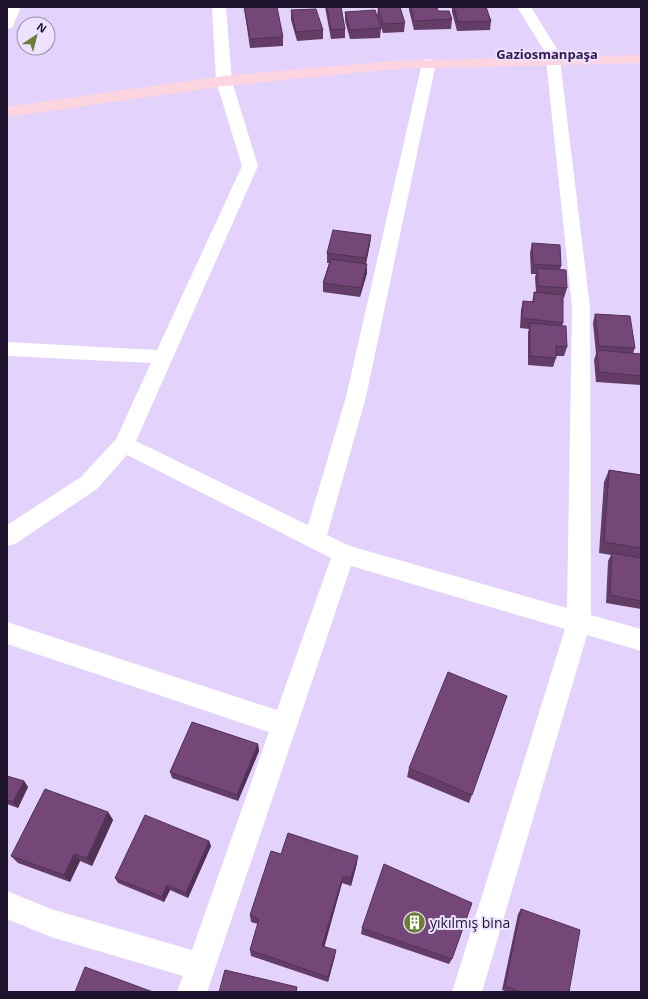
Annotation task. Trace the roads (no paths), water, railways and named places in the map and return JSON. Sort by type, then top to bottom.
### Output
[{"type":"main road","points":[[7,99],[224,76],[552,55],[641,47]]},
{"type":"main road","points":[[7,112],[224,76],[285,62],[408,53],[552,55],[641,59]]},
{"type":"street","points":[[7,25],[14,7]]},
{"type":"street","points":[[7,537],[89,483],[124,444],[250,166],[224,76],[219,7]]},
{"type":"street","points":[[467,992],[579,622],[581,307],[552,55],[524,7]]},
{"type":"street","points":[[315,539],[356,397],[430,63]]},
{"type":"street","points":[[7,349],[164,357]]},
{"type":"street","points":[[124,444],[344,554],[641,640]]},
{"type":"street","points":[[7,905],[197,979],[344,554]]},
{"type":"street","points":[[7,633],[285,725]]},
{"type":"place","name":"yıkılmış bina","points":[[415,922]]},
{"type":"district","name":"Gaziosmanpaşa","points":[[547,54]]}]
